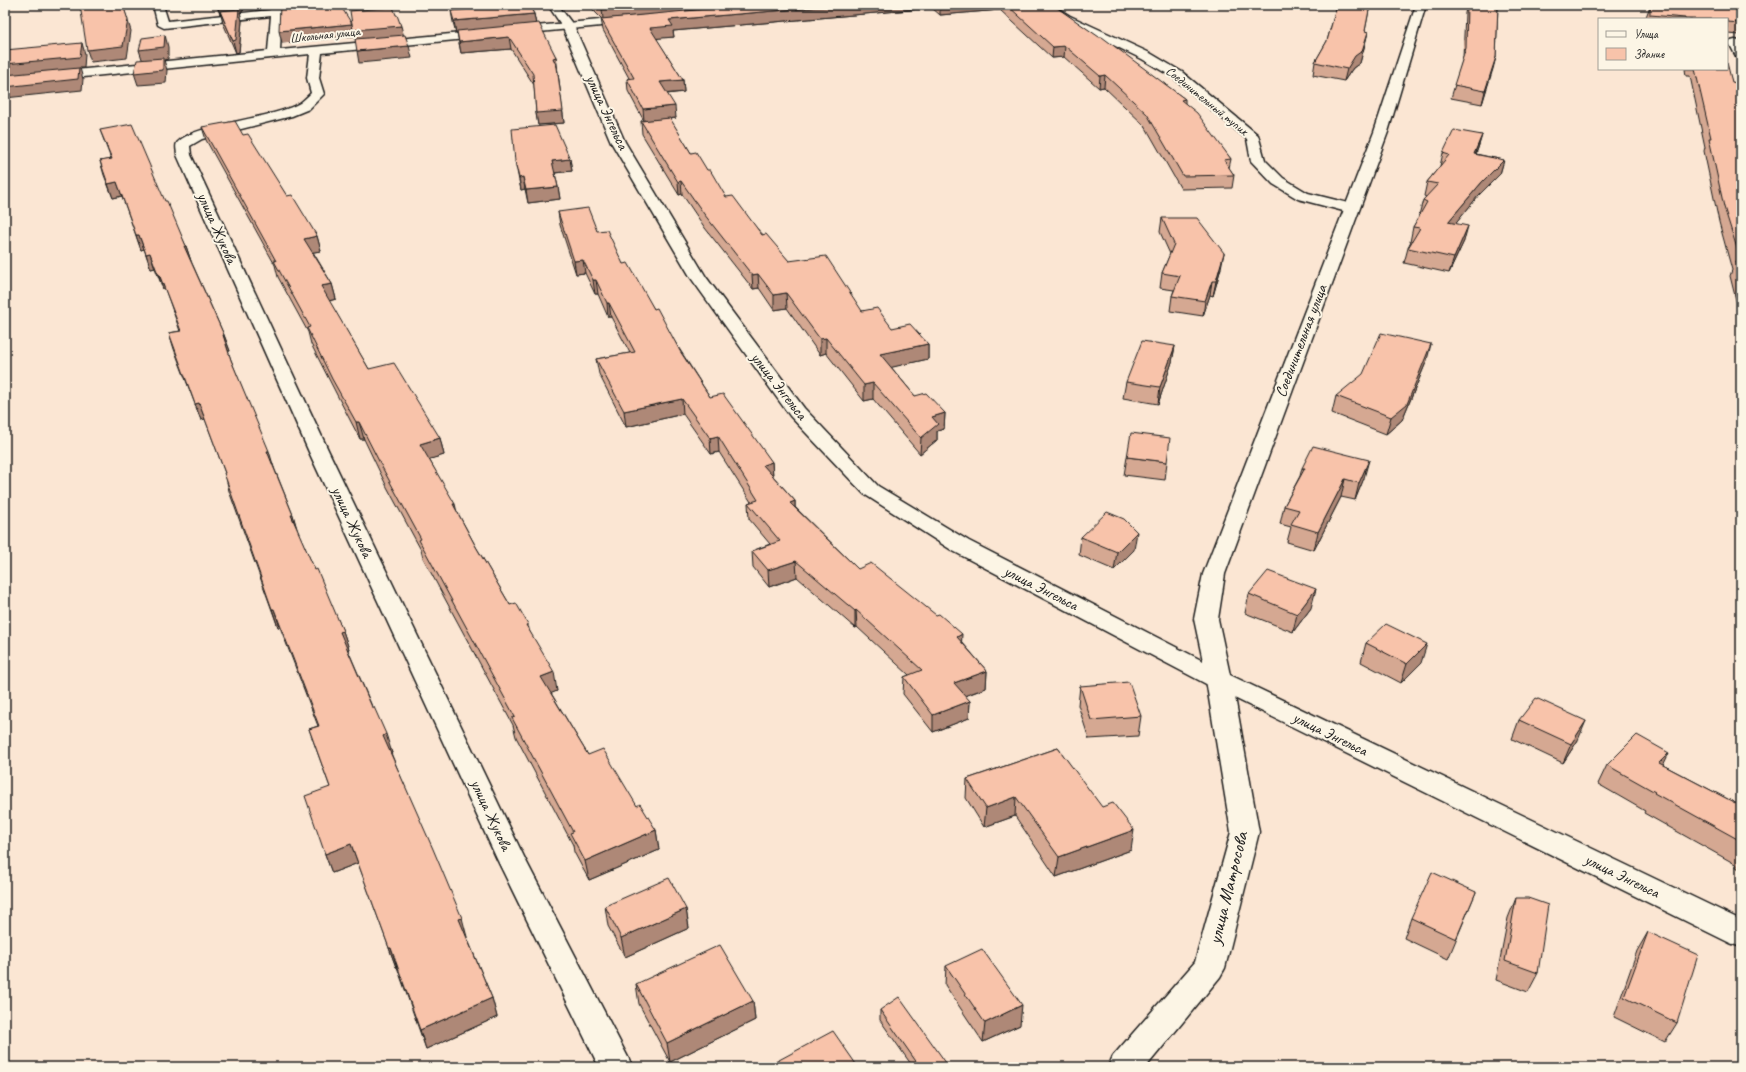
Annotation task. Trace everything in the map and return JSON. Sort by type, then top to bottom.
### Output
[{"type":"street","points":[[158,5],[164,25],[275,9],[274,54]]},
{"type":"street","name":"улица Энгельса","points":[[553,5],[568,26],[618,142],[699,278],[797,412],[871,490],[961,546],[1219,680],[1741,934]]},
{"type":"street","name":"Соединительный тупик","points":[[1044,5],[1066,18],[1146,56],[1178,75],[1253,138],[1258,161],[1278,181],[1303,196],[1351,208]]},
{"type":"street","name":"Соединительная улица","points":[[1219,680],[1206,619],[1214,574],[1351,208],[1381,132],[1421,5]]},
{"type":"street","name":"Школьная улица","points":[[5,81],[640,20]]},
{"type":"street","points":[[1735,43],[1741,55]]},
{"type":"street","name":"улица Жукова","points":[[316,50],[313,78],[318,94],[304,106],[287,113],[196,136],[183,145],[184,155],[319,452],[400,624],[512,859],[616,1067]]},
{"type":"street","name":"улица Матросова","points":[[1125,1067],[1208,968],[1245,832],[1219,680]]},
{"type":"building","points":[[80,5],[123,5],[128,20],[123,46],[87,50]]},
{"type":"building","points":[[280,5],[340,5],[352,24],[279,31]]},
{"type":"building","points":[[493,5],[529,5],[534,14],[454,21],[451,11],[494,7]]},
{"type":"building","points":[[597,5],[643,5],[602,9]]},
{"type":"building","points":[[749,5],[844,5],[669,20],[673,26],[650,28],[683,80],[660,82],[675,106],[643,109],[627,79],[634,78],[601,19]]},
{"type":"building","points":[[1007,5],[1053,5],[1099,37],[1102,37],[1185,99],[1181,100],[1197,113],[1231,159],[1224,160],[1234,175],[1183,176],[1147,114],[1105,75],[1100,76],[1065,46],[1053,47]]},
{"type":"building","points":[[1337,5],[1370,5],[1365,31],[1368,32],[1362,51],[1355,56],[1347,69],[1315,62],[1327,41]]},
{"type":"building","points":[[1467,5],[1498,5],[1496,57],[1485,91],[1454,85],[1466,48]]},
{"type":"building","points":[[1741,5],[1741,23],[1728,22],[1728,18],[1685,18],[1650,15],[1650,6]]},
{"type":"building","points":[[393,7],[401,26],[353,30],[350,11]]},
{"type":"building","points":[[239,9],[236,40],[233,41],[220,11]]},
{"type":"building","points":[[539,23],[556,57],[553,58],[557,67],[563,111],[536,113],[533,74],[509,37],[459,42],[457,31]]},
{"type":"building","points":[[165,35],[164,47],[139,50],[142,38]]},
{"type":"building","points":[[405,35],[409,46],[357,51],[355,39]]},
{"type":"building","points":[[82,43],[80,57],[5,64],[5,50]]},
{"type":"building","points":[[163,58],[163,70],[134,73],[137,60]]},
{"type":"building","points":[[1728,67],[1732,82],[1737,83],[1741,98],[1741,261],[1724,207],[1709,138],[1711,138],[1695,70],[1728,70]]},
{"type":"building","points":[[79,68],[78,79],[5,87],[5,75]]},
{"type":"building","points":[[670,118],[691,153],[696,152],[707,170],[710,170],[726,197],[733,196],[762,235],[766,234],[789,261],[826,256],[862,311],[877,308],[892,328],[910,324],[928,344],[880,354],[915,396],[926,393],[945,413],[932,417],[938,424],[921,438],[873,383],[864,385],[826,338],[820,339],[786,293],[774,295],[758,274],[752,275],[704,214],[681,181],[678,182],[641,121]]},
{"type":"building","points":[[235,121],[243,135],[248,134],[287,196],[292,195],[317,236],[304,239],[332,284],[321,286],[369,369],[394,363],[440,438],[420,444],[455,504],[453,504],[475,545],[510,605],[516,603],[528,624],[526,625],[554,672],[541,677],[588,755],[603,749],[637,806],[640,804],[656,830],[585,861],[570,833],[573,832],[512,718],[515,717],[419,540],[421,539],[359,422],[356,422],[332,379],[307,328],[310,327],[274,261],[276,261],[202,127]]},
{"type":"building","points":[[132,124],[165,201],[167,201],[186,246],[184,246],[224,335],[231,360],[269,451],[267,451],[293,515],[291,515],[315,570],[317,569],[343,631],[340,632],[372,707],[374,707],[386,734],[383,736],[462,918],[459,919],[492,998],[420,1030],[391,948],[389,948],[351,844],[325,854],[305,796],[330,787],[309,729],[319,726],[274,609],[272,609],[199,403],[195,404],[169,333],[181,331],[159,274],[150,253],[146,254],[139,235],[136,235],[117,182],[108,184],[100,161],[112,159],[100,130]]},
{"type":"building","points":[[555,125],[570,159],[552,161],[558,187],[526,190],[523,177],[519,178],[515,161],[512,129]]},
{"type":"building","points":[[1454,130],[1482,135],[1474,154],[1504,160],[1482,182],[1448,222],[1468,226],[1454,258],[1408,248],[1420,228],[1413,227],[1427,202],[1423,200],[1438,184],[1427,182],[1449,155],[1443,153]]},
{"type":"building","points":[[588,208],[597,231],[607,230],[623,264],[628,263],[654,309],[657,308],[680,351],[710,397],[723,394],[772,462],[763,465],[795,501],[790,503],[858,569],[871,563],[936,615],[939,614],[962,634],[957,637],[987,671],[954,683],[970,701],[933,715],[904,677],[922,670],[856,610],[855,611],[796,561],[768,570],[752,551],[780,541],[748,503],[758,500],[718,436],[710,438],[682,399],[624,411],[596,359],[635,352],[609,303],[607,303],[596,280],[593,280],[583,260],[574,261],[558,212]]},
{"type":"building","points":[[1162,218],[1197,218],[1224,253],[1216,281],[1212,281],[1205,301],[1172,296],[1180,276],[1162,273],[1174,244]]},
{"type":"building","points":[[1736,261],[1741,261],[1741,280]]},
{"type":"building","points":[[1381,333],[1431,344],[1407,404],[1391,417],[1336,396],[1363,374]]},
{"type":"building","points":[[1142,341],[1175,346],[1160,387],[1126,382]]},
{"type":"building","points":[[1131,433],[1170,438],[1167,462],[1127,457]]},
{"type":"building","points":[[1313,446],[1369,460],[1359,483],[1345,479],[1318,532],[1291,524],[1299,510],[1284,506],[1305,468],[1302,468]]},
{"type":"building","points":[[1107,512],[1124,519],[1137,532],[1117,552],[1081,537]]},
{"type":"building","points":[[1268,571],[1316,589],[1297,614],[1249,594]]},
{"type":"building","points":[[1386,624],[1427,644],[1407,664],[1366,643]]},
{"type":"building","points":[[1129,682],[1141,716],[1091,720],[1080,686]]},
{"type":"building","points":[[1536,698],[1586,721],[1571,744],[1519,720]]},
{"type":"building","points":[[1637,735],[1669,753],[1659,763],[1741,806],[1741,841],[1607,765]]},
{"type":"building","points":[[1058,748],[1102,807],[1113,803],[1134,830],[1059,857],[1016,797],[986,808],[967,779]]},
{"type":"building","points":[[1432,872],[1476,892],[1456,939],[1411,918]]},
{"type":"building","points":[[669,878],[686,909],[621,938],[605,906]]},
{"type":"building","points":[[1516,898],[1528,898],[1548,905],[1538,973],[1505,961]]},
{"type":"building","points":[[1648,932],[1698,955],[1677,1023],[1624,997]]},
{"type":"building","points":[[720,945],[753,1001],[667,1043],[636,984]]},
{"type":"building","points":[[982,949],[1022,1005],[985,1023],[946,966]]},
{"type":"building","points":[[899,997],[949,1067],[920,1067],[880,1010]]},
{"type":"building","points":[[833,1031],[858,1067],[766,1067]]}]
